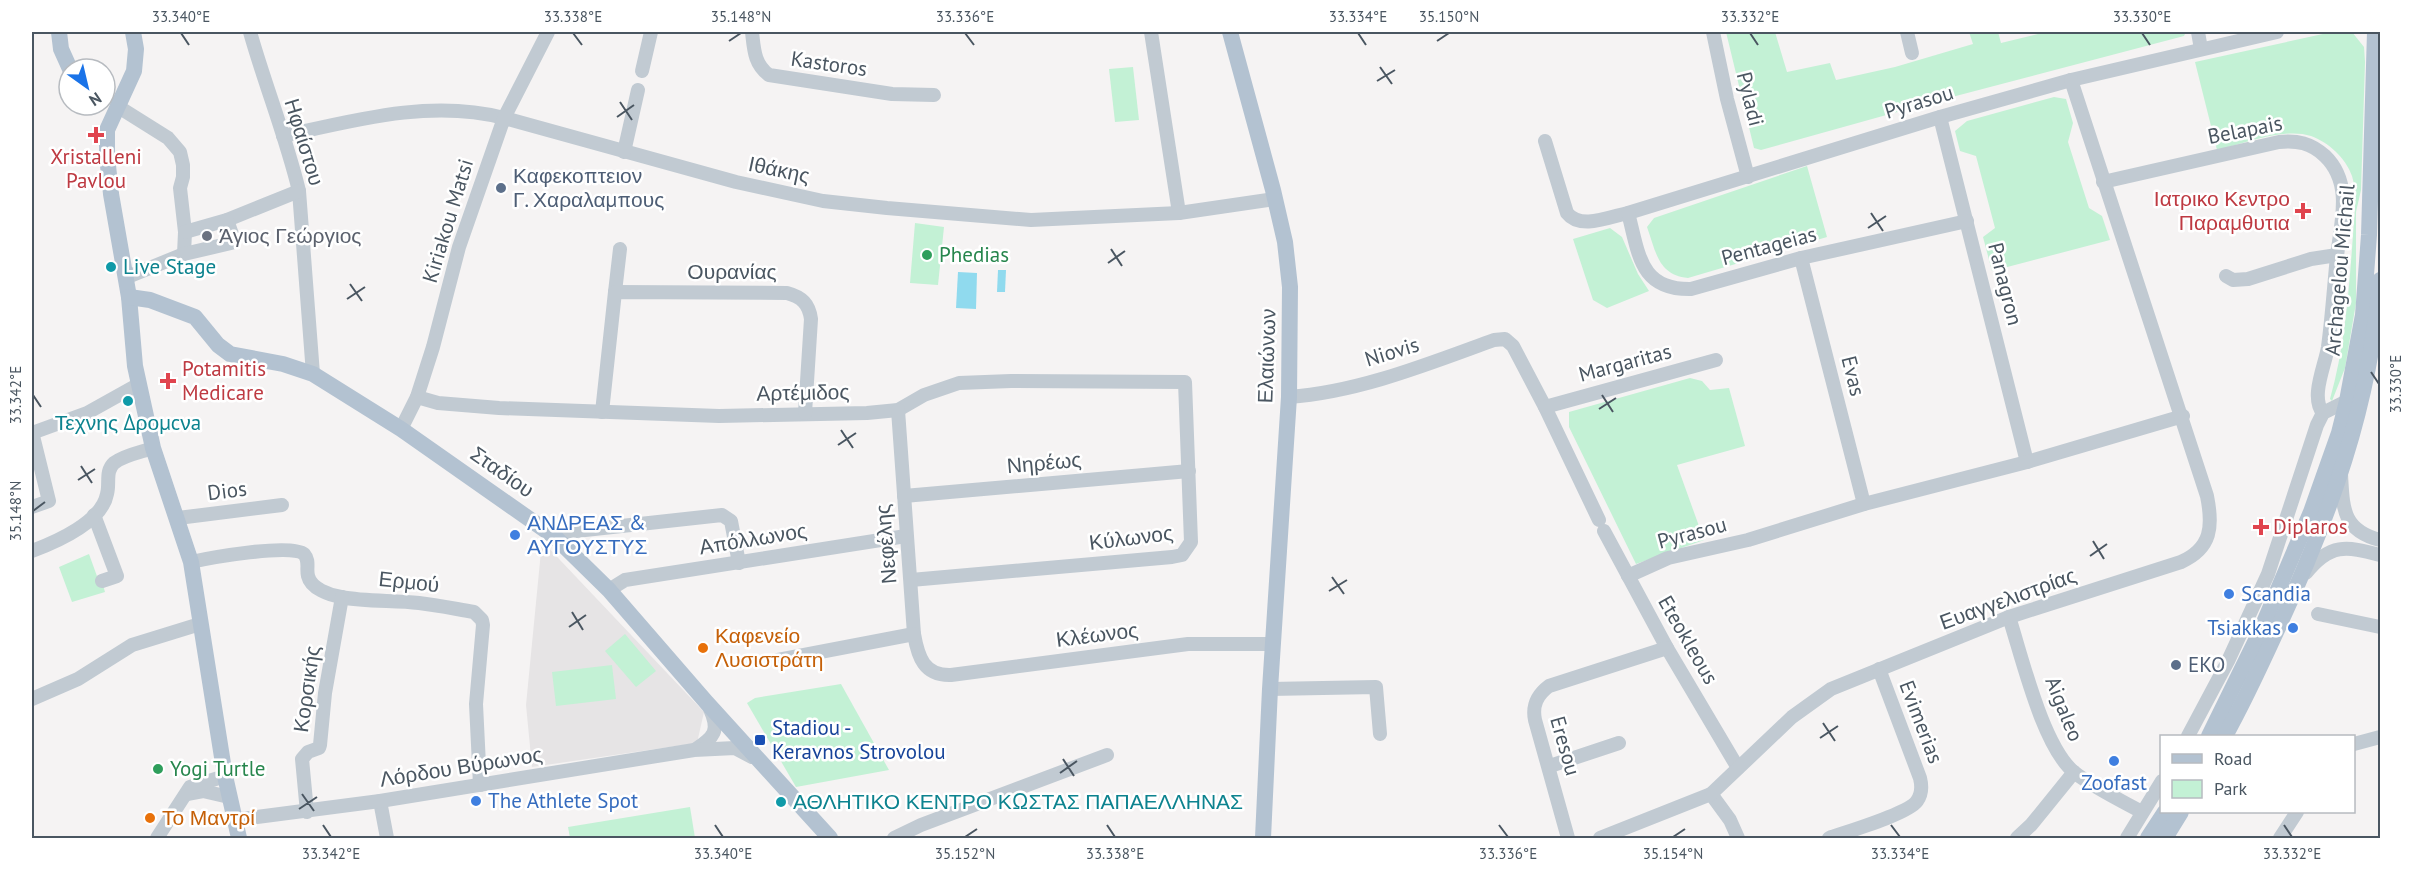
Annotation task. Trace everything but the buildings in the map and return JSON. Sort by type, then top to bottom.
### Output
[{"type":"main road","points":[[58,32],[64,57]]},
{"type":"main road","points":[[117,95],[134,71],[136,49],[134,32]]},
{"type":"main road","name":"Ελαιώνων","points":[[1233,32],[1285,242],[1290,286],[1288,397],[1263,838]]},
{"type":"main road","name":"Archagelou Michail","points":[[2209,735],[2260,632],[2311,512],[2339,433],[2347,401],[2362,315],[2368,247],[2375,32]]},
{"type":"main road","points":[[109,117],[106,144],[129,297],[135,366],[153,448],[191,562],[225,776],[239,838]]},
{"type":"main road","name":"Archagelou Michail","points":[[2225,735],[2299,582],[2342,474],[2365,390],[2377,321],[2380,280]]},
{"type":"main road","name":"Σταδίου","points":[[129,297],[150,300],[195,317],[218,345],[230,354],[283,364],[313,374],[401,429],[555,537],[609,590],[707,704],[830,838]]},
{"type":"main road","points":[[2148,838],[2164,813]]},
{"type":"main road","points":[[2165,838],[2180,813]]},
{"type":"street","name":"Ηφαίστου","points":[[250,32],[299,191],[313,374]]},
{"type":"street","name":"Kiriakou Matsi","points":[[401,429],[417,397],[433,347],[459,247],[504,118],[548,32]]},
{"type":"street","points":[[642,71],[651,32]]},
{"type":"street","name":"Kastoros","points":[[752,32],[756,62],[761,70],[769,75],[892,94],[934,95]]},
{"type":"street","points":[[1151,32],[1179,213]]},
{"type":"street","name":"Pyladi","points":[[1713,32],[1727,99],[1748,177]]},
{"type":"street","points":[[1907,32],[1912,53]]},
{"type":"street","points":[[2198,32],[2201,50]]},
{"type":"street","name":"Pyrasou","points":[[1545,141],[1567,213],[1575,220],[1587,221],[1628,213],[1940,117],[2071,80],[2277,32]]},
{"type":"street","name":"Ευαγγελιστρίας","points":[[1600,838],[1637,832],[1711,794],[1804,707],[1831,689],[2009,617],[2181,562],[2193,557],[2202,548],[2208,537],[2210,513],[2207,496],[2183,416],[2103,182],[2071,80]]},
{"type":"street","points":[[624,152],[638,90]]},
{"type":"street","points":[[117,107],[168,138],[180,152],[183,165],[181,203],[185,231],[184,254]]},
{"type":"street","name":"Ιθάκης","points":[[283,136],[398,113],[469,111],[504,118],[736,182],[823,201],[887,208],[1031,220],[1179,213],[1275,199]]},
{"type":"street","name":"Panagron","points":[[1940,117],[2027,462]]},
{"type":"street","name":"Belapais","points":[[2103,182],[2279,142],[2302,142],[2317,149],[2327,158],[2341,183],[2342,222],[2328,348],[2318,395],[2319,408],[2323,413]]},
{"type":"street","points":[[185,231],[227,220],[299,191]]},
{"type":"street","name":"Pentageias","points":[[1628,213],[1642,262],[1649,275],[1660,284],[1673,289],[1691,289],[1801,258],[1967,221]]},
{"type":"street","points":[[125,278],[184,254],[231,243],[233,237],[227,220]]},
{"type":"street","points":[[602,412],[620,249]]},
{"type":"street","points":[[2226,276],[2233,280],[2248,279],[2311,259],[2337,255]]},
{"type":"street","name":"Evas","points":[[1801,258],[1864,504]]},
{"type":"street","name":"Ουρανίας","points":[[615,292],[787,293],[801,299],[810,311],[811,319],[805,413]]},
{"type":"street","name":"Niovis","points":[[1288,397],[1331,391],[1401,373],[1494,340],[1505,339]]},
{"type":"street","name":"Eteokleous","points":[[1505,339],[1513,346],[1545,407],[1601,526],[1667,648],[1738,768]]},
{"type":"street","name":"Margaritas","points":[[1545,407],[1716,360]]},
{"type":"street","name":"Αρτέμιδος","points":[[417,397],[438,404],[602,412],[719,416],[867,413],[898,410],[924,394],[960,383],[1185,381]]},
{"type":"street","name":"Κύλωνος","points":[[911,580],[1177,557],[1186,551],[1191,542],[1185,381]]},
{"type":"street","points":[[32,507],[49,501],[32,432],[87,413],[139,384]]},
{"type":"street","points":[[2189,735],[2228,661],[2268,574],[2313,436],[2323,413],[2347,401]]},
{"type":"street","name":"Νεφέλης","points":[[898,410],[914,634],[918,656],[929,670]]},
{"type":"street","name":"Pyrasou","points":[[1628,576],[1668,558],[1748,540],[1864,504],[2027,462],[2183,416]]},
{"type":"street","points":[[32,551],[72,532],[94,515],[106,499],[109,471],[112,465],[153,448]]},
{"type":"street","name":"Νηρέως","points":[[903,496],[1189,471]]},
{"type":"street","points":[[2342,474],[2343,508],[2351,524],[2362,534],[2380,540]]},
{"type":"street","name":"Dios","points":[[178,518],[282,505]]},
{"type":"street","points":[[555,537],[576,531],[722,514],[731,521],[739,563]]},
{"type":"street","points":[[94,515],[117,576],[102,581]]},
{"type":"street","name":"Απόλλωνος","points":[[609,590],[625,580],[906,536]]},
{"type":"street","points":[[2299,582],[2317,559],[2331,551],[2348,548],[2380,555]]},
{"type":"street","name":"Ερμού","points":[[191,562],[240,553],[295,550],[307,559],[308,576],[314,586],[342,597],[420,603],[474,612],[478,615],[483,625],[476,704],[480,785]]},
{"type":"street","name":"Κορσικής","points":[[307,812],[302,759],[308,752],[319,748],[320,745],[325,693],[342,597]]},
{"type":"street","points":[[2318,614],[2380,627]]},
{"type":"street","name":"Aigaleo","points":[[2009,617],[2044,725],[2056,750],[2074,772],[2142,812]]},
{"type":"street","points":[[32,699],[78,679],[132,645],[200,624]]},
{"type":"street","points":[[778,660],[914,634]]},
{"type":"street","name":"Κλέωνος","points":[[929,670],[936,674],[951,675],[1188,644],[1273,644]]},
{"type":"street","name":"Eresou","points":[[1568,838],[1534,712],[1534,704],[1543,690],[1549,686],[1667,648]]},
{"type":"street","name":"Evimerias","points":[[1829,838],[1905,810],[1917,801],[1921,793],[1920,778],[1879,669]]},
{"type":"street","points":[[1270,689],[1376,687],[1380,734]]},
{"type":"street","points":[[694,750],[715,732],[714,718],[707,704]]},
{"type":"street","points":[[2355,744],[2380,737]]},
{"type":"street","points":[[1550,766],[1619,743]]},
{"type":"street","name":"Λόρδου Βύρωνος","points":[[234,820],[380,801],[694,750],[735,748],[761,763]]},
{"type":"street","points":[[894,838],[914,828],[1107,755]]},
{"type":"street","points":[[2017,838],[2031,825],[2074,772]]},
{"type":"street","points":[[158,838],[190,787],[225,776]]},
{"type":"street","points":[[2127,838],[2160,784]]},
{"type":"street","points":[[185,794],[203,791],[229,797]]},
{"type":"street","points":[[1711,794],[1730,820],[1738,838]]},
{"type":"street","points":[[380,801],[387,838]]},
{"type":"street","points":[[2280,838],[2296,813]]},
{"type":"shaded area","points":[[542,541],[704,712],[697,743],[532,767],[526,705]]},
{"type":"green space","points":[[1726,32],[1775,32],[1787,72],[1830,63],[1836,80],[1895,67],[1973,44],[1969,32],[1998,32],[2001,43],[2046,32],[2186,32],[2184,36],[1761,150],[1754,148]]},
{"type":"green space","points":[[2332,32],[2352,32],[2364,47],[2365,62],[2361,190],[2356,212],[2356,303],[2345,368],[2332,401],[2330,399],[2343,338],[2350,276],[2355,206],[2352,176],[2341,157],[2330,147],[2311,136],[2276,135],[2217,150],[2195,62]]},
{"type":"green space","points":[[1133,67],[1139,120],[1115,122],[1109,69]]},
{"type":"green space","points":[[2054,97],[2066,99],[2073,123],[2068,142],[2089,208],[2102,216],[2110,240],[1992,271],[1983,237],[1995,228],[1976,156],[1960,151],[1955,131],[1967,121]]},
{"type":"green space","points":[[1807,166],[1827,237],[1688,278],[1678,276],[1664,267],[1656,253],[1647,227],[1654,218]]},
{"type":"green space","name":"Phedias","points":[[915,223],[944,227],[938,285],[910,283]]},
{"type":"green space","points":[[1610,228],[1622,237],[1638,274],[1649,291],[1607,308],[1593,300],[1573,239]]},
{"type":"green space","points":[[1690,378],[1702,381],[1710,390],[1729,388],[1745,446],[1677,465],[1704,540],[1636,564],[1569,427],[1569,412]]},
{"type":"green space","points":[[89,554],[105,592],[72,602],[59,567]]},
{"type":"green space","points":[[625,634],[656,671],[636,687],[605,651]]},
{"type":"green space","points":[[612,665],[616,699],[556,706],[552,672]]},
{"type":"green space","points":[[841,684],[889,770],[796,787],[747,703],[755,698]]},
{"type":"green space","points":[[690,807],[695,838],[570,838],[568,827]]},
{"type":"water","points":[[998,270],[1006,270],[1005,292],[997,292]]},
{"type":"water","points":[[958,272],[977,273],[976,309],[956,308]]},
{"type":"place","name":"Xristalleni Pavlou","points":[[96,135]]},
{"type":"place","name":"Καφεκοπτειον Γ. Χαραλαμπους","points":[[501,188]]},
{"type":"place","name":"Ιατρικο Κεντρο Παραμθυτια","points":[[2303,211]]},
{"type":"place","name":"Άγιος Γεώργιος","points":[[207,236]]},
{"type":"place","name":"Phedias","points":[[927,255]]},
{"type":"place","name":"Live Stage","points":[[111,267]]},
{"type":"place","name":"Potamitis Medicare","points":[[168,381]]},
{"type":"place","name":"Τεχνης Δρομcνa","points":[[128,401]]},
{"type":"place","name":"Diplaros","points":[[2261,527]]},
{"type":"place","name":"ΑΝΔΡΕΑΣ & ΑΥΓΟΥΣΤΥΣ","points":[[515,535]]},
{"type":"place","name":"Scandia","points":[[2229,594]]},
{"type":"place","name":"Tsiakkas","points":[[2293,628]]},
{"type":"place","name":"Καφενείο Λυσιστράτη","points":[[703,648]]},
{"type":"place","name":"EKO","points":[[2176,665]]},
{"type":"place","name":"Stadiou - Keravnos Strovolou","points":[[760,740]]},
{"type":"place","name":"Zoofast","points":[[2114,761]]},
{"type":"place","name":"Yogi Turtle","points":[[158,769]]},
{"type":"place","name":"The Athlete Spot","points":[[476,801]]},
{"type":"place","name":"ΑΘΛΗΤΙΚΟ ΚΕΝΤΡΟ ΚΩΣΤΑΣ ΠΑΠΑΕΛΛΗΝΑΣ","points":[[781,802]]},
{"type":"place","name":"Το Μαντρί","points":[[150,818]]}]
